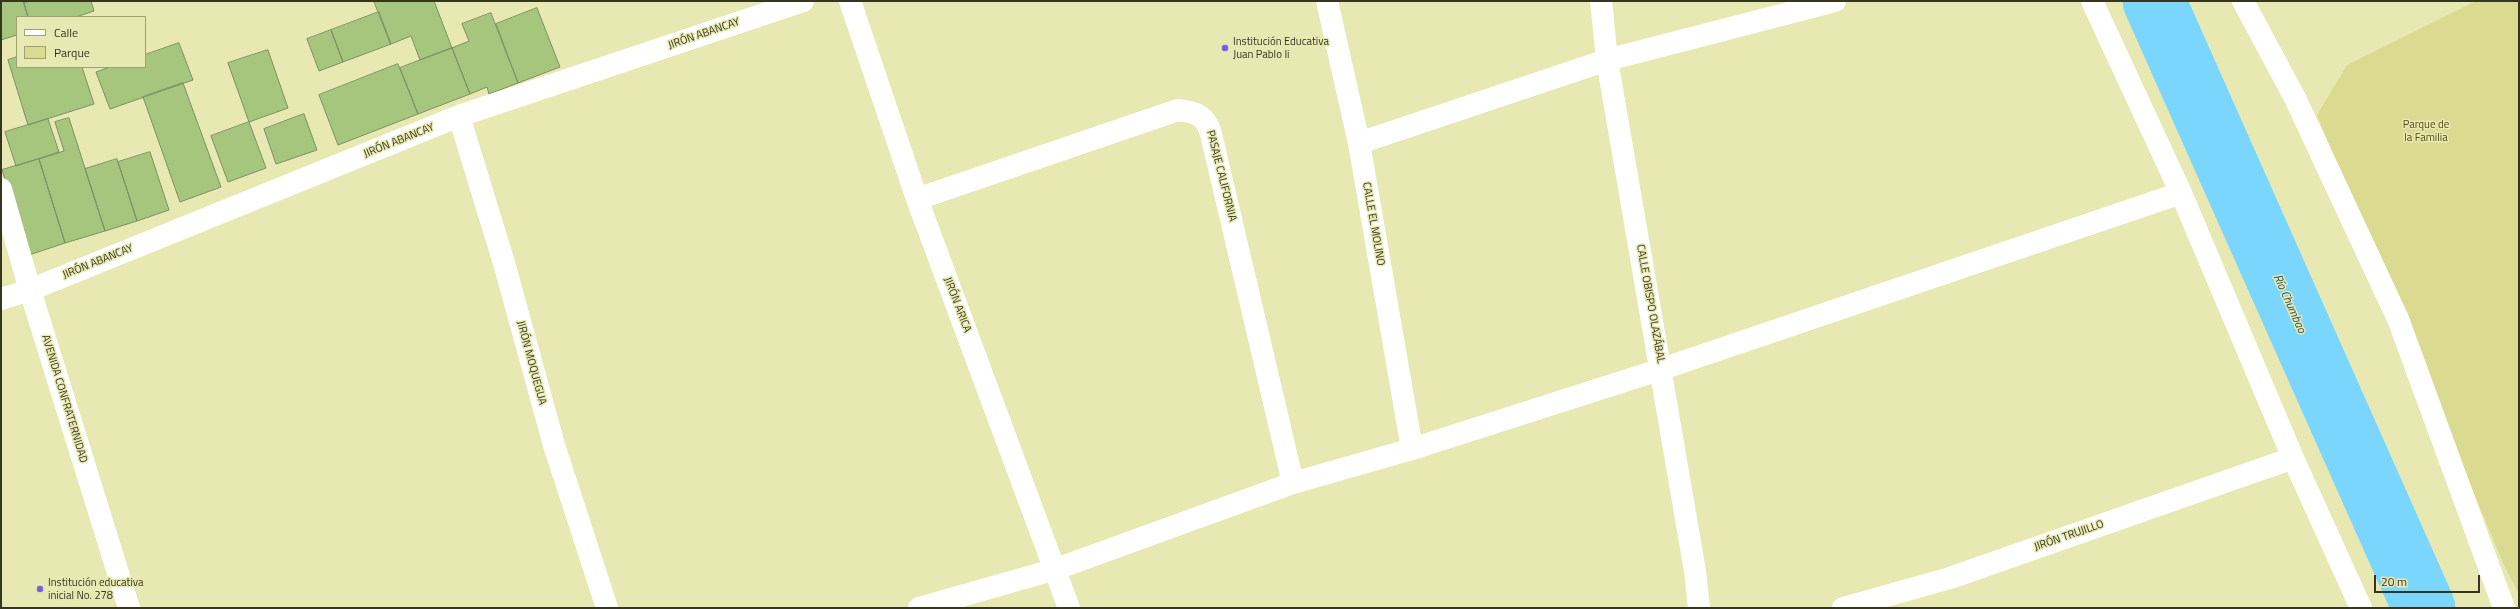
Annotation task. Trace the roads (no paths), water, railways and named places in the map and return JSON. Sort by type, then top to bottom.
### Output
[{"type":"street","name":"JIRÓN ABANCAY","points":[[1,299],[30,290],[459,116],[803,1]]},
{"type":"street","name":"JIRÓN ARICA","points":[[850,1],[917,199],[1056,569],[1069,608]]},
{"type":"street","name":"CALLE EL MOLINO","points":[[1327,1],[1359,143],[1412,449]]},
{"type":"street","name":"CALLE OBISPO OLAZÁBAL","points":[[1601,1],[1607,60],[1662,369],[1669,425],[1695,571],[1699,608]]},
{"type":"street","points":[[1359,143],[1607,60],[1835,1]]},
{"type":"street","points":[[2092,1],[2181,193],[2293,458],[2360,608]]},
{"type":"street","points":[[2243,1],[2295,98],[2398,319],[2504,608]]},
{"type":"street","name":"PASAJE CALIFORNIA","points":[[917,199],[1178,110],[1201,116],[1208,123],[1211,134],[1293,483]]},
{"type":"street","name":"JIRÓN MOQUEGUA","points":[[459,116],[504,263],[554,445],[608,608]]},
{"type":"street","name":"AVENIDA CONFRATERNIDAD","points":[[1,189],[30,290],[129,608]]},
{"type":"street","points":[[919,608],[1056,569],[1293,483],[1412,449],[1662,369],[2181,193]]},
{"type":"street","name":"JIRÓN TRUJILLO","points":[[1843,608],[1950,578],[2293,458]]},
{"type":"waterway","name":"Río Chumbao","points":[[2154,1],[2424,608]]},
{"type":"place","name":"Institución Educativa Juan Pablo Ii","points":[[1225,48]]},
{"type":"place","name":"Institución educativa inicial No. 278","points":[[40,589]]},
{"type":"park label","name":"Parque de la Familia","points":[[2426,131]]}]
